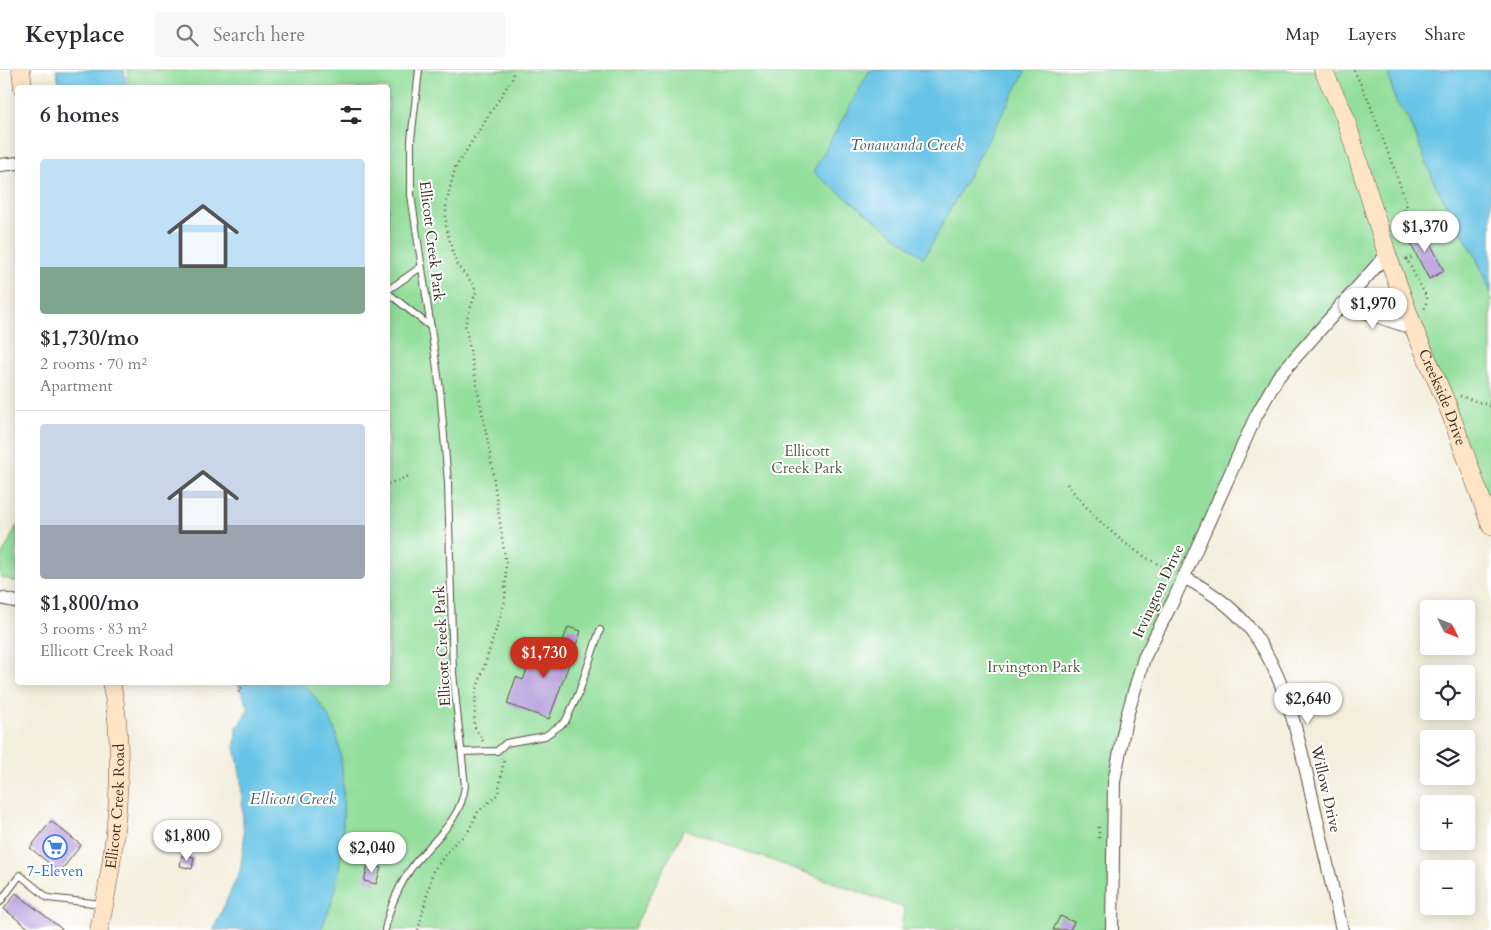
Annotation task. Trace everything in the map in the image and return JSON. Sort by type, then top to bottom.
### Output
[{"type":"street","points":[[21,70],[24,85]]},
{"type":"street","name":"Creekside Drive","points":[[1323,70],[1344,114],[1395,253],[1414,329],[1446,404],[1491,526]]},
{"type":"street","points":[[0,165],[15,163]]},
{"type":"street","name":"Irvington Drive","points":[[1112,930],[1114,782],[1126,719],[1144,658],[1256,416],[1278,377],[1341,304],[1395,253]]},
{"type":"street","points":[[1341,304],[1414,329]]},
{"type":"street","name":"Willow Drive","points":[[1183,577],[1217,597],[1242,619],[1270,660],[1294,725],[1342,930]]},
{"type":"street","points":[[0,598],[15,601]]},
{"type":"street","name":"Ellicott Creek Road","points":[[99,930],[116,812],[119,755],[111,685]]},
{"type":"lane","name":"Ellicott Creek Park","points":[[385,930],[401,886],[416,862],[436,841],[463,803],[465,786],[453,672],[448,482],[431,327],[411,195],[411,140],[419,70]]},
{"type":"lane","points":[[390,290],[421,267]]},
{"type":"lane","points":[[390,294],[431,327]]},
{"type":"lane","points":[[462,752],[497,751],[506,742],[545,736],[565,722],[578,695],[600,630]]},
{"type":"lane","points":[[0,902],[20,875],[48,898],[104,904]]},
{"type":"path","points":[[418,930],[433,871],[453,845],[468,832],[478,812],[498,794],[504,760],[497,751],[484,742],[474,726],[476,692],[505,601],[506,566],[490,453],[465,324],[476,292],[474,285],[456,264],[446,227],[446,212],[455,168],[512,79],[514,70]]},
{"type":"path","points":[[1354,70],[1368,99],[1407,204],[1394,237]]},
{"type":"path","points":[[1395,253],[1424,288],[1427,298],[1424,313]]},
{"type":"path","points":[[1454,390],[1459,395],[1491,406]]},
{"type":"path","points":[[390,483],[409,476]]},
{"type":"path","points":[[1067,484],[1083,505],[1108,530],[1135,551],[1183,577]]},
{"type":"path","points":[[238,692],[244,685]]},
{"type":"green space","name":"Ellicott Creek Park","points":[[127,70],[1387,70],[1396,102],[1410,121],[1435,184],[1477,259],[1491,293],[1491,535],[1447,404],[1387,255],[1278,377],[1144,658],[1114,782],[1112,930],[901,930],[904,908],[684,829],[633,930],[271,930],[300,685],[390,685],[390,85],[129,85]]},
{"type":"green space","points":[[15,529],[15,581],[0,577],[0,560]]},
{"type":"water","points":[[56,70],[124,70],[127,85],[60,85]]},
{"type":"water","name":"Tonawanda Creek","points":[[870,70],[1026,70],[924,258],[813,172]]},
{"type":"water","points":[[1387,70],[1491,70],[1491,293],[1477,259],[1435,184],[1410,121],[1396,102]]},
{"type":"water","name":"Ellicott Creek","points":[[238,685],[305,685],[317,699],[335,730],[342,768],[342,838],[337,881],[332,902],[321,930],[213,930],[240,871],[244,843],[241,778],[235,747],[236,729],[249,708]]},
{"type":"building","points":[[1422,227],[1444,271],[1429,279],[1406,235]]},
{"type":"building","points":[[568,627],[581,631],[549,719],[507,704],[516,677],[523,680],[533,653],[556,661]]},
{"type":"building","name":"7-Eleven","points":[[51,821],[81,845],[60,872],[30,848]]},
{"type":"building","points":[[182,855],[194,857],[192,869],[180,866]]},
{"type":"building","points":[[368,865],[381,868],[376,884],[364,881]]},
{"type":"building","points":[[16,893],[63,930],[31,930],[4,909]]},
{"type":"building","points":[[1060,916],[1074,922],[1070,930],[1053,930]]},
{"type":"place","name":"7-Eleven","points":[[55,847]]},
{"type":"park label","name":"Irvington Park","points":[[1034,667]]}]
